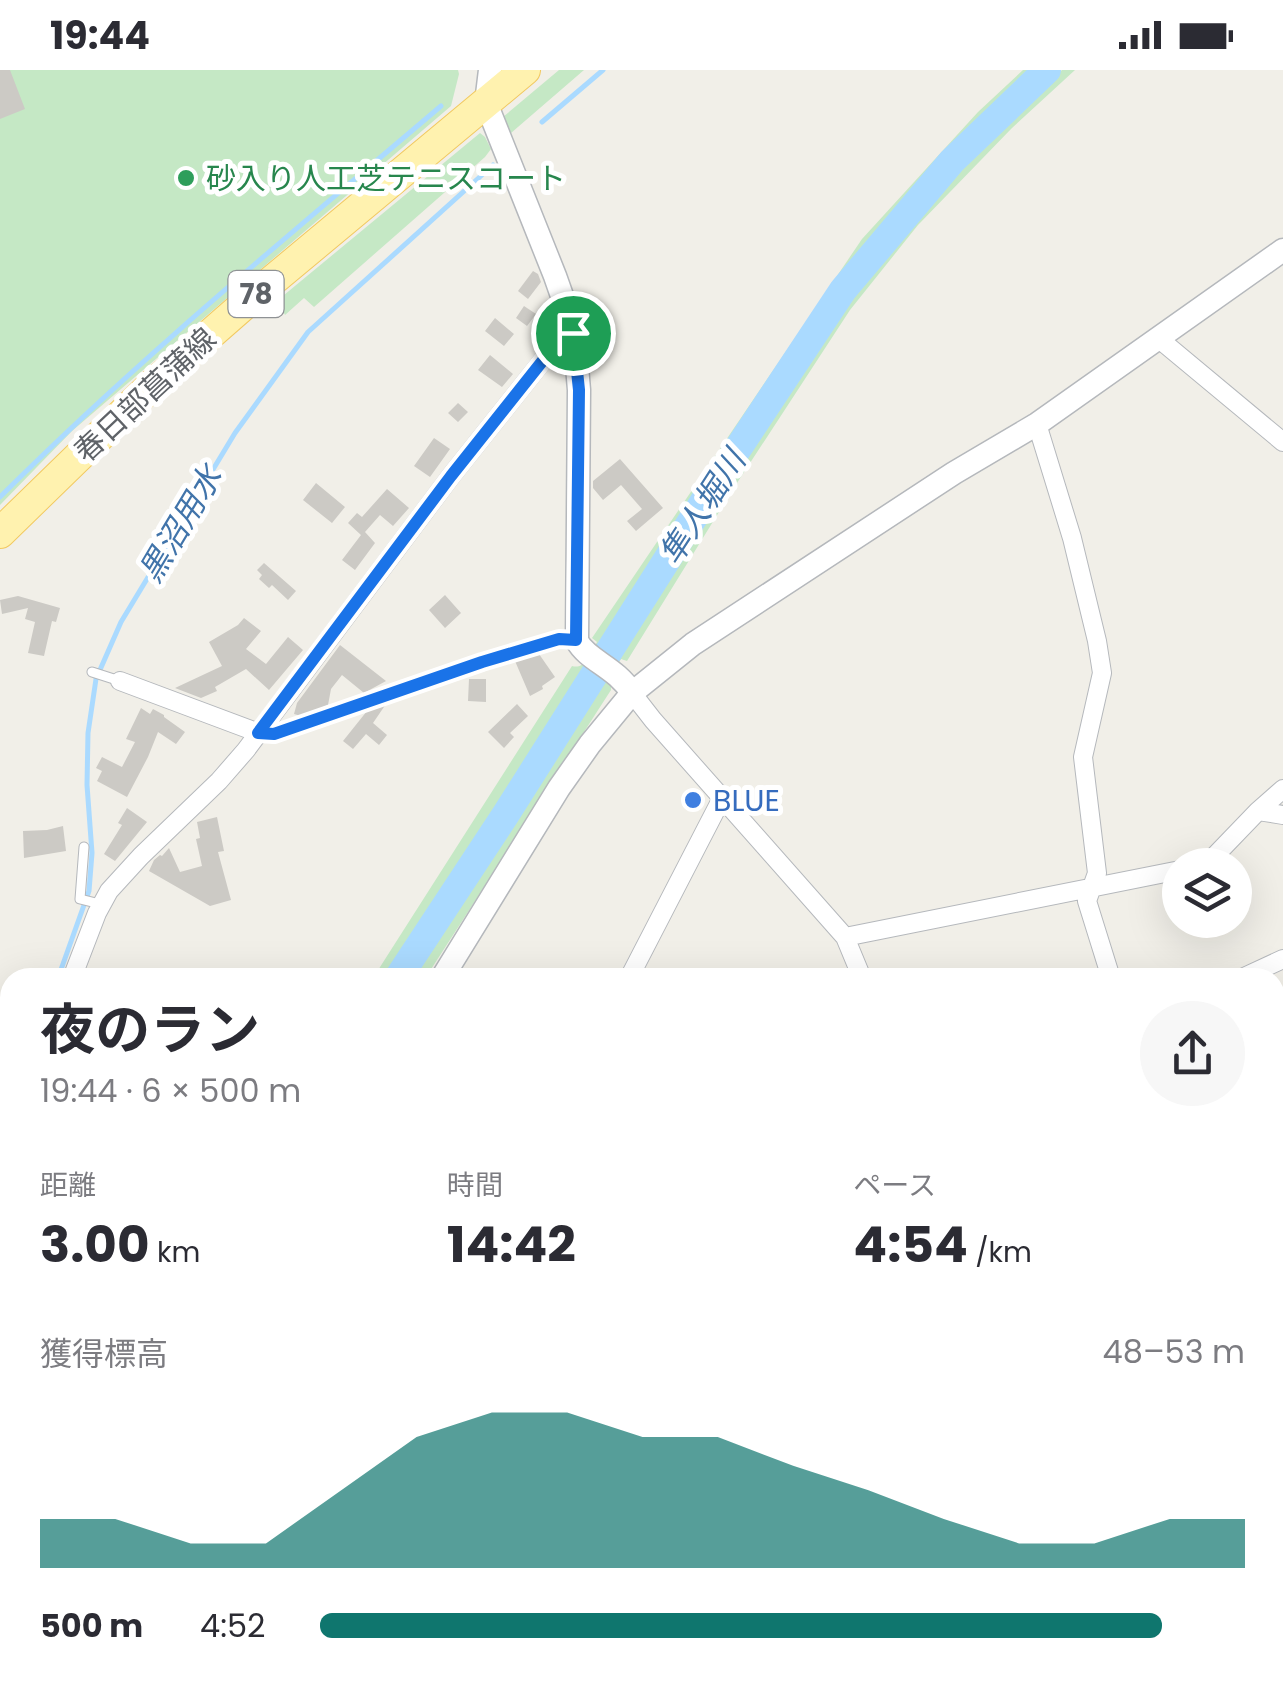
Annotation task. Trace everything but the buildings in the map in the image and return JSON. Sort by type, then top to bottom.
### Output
[{"type":"main road","name":"春日部菖蒲線","points":[[0,533],[150,387],[526,70]]},
{"type":"street","points":[[490,70],[486,103],[555,276],[573,333],[579,390],[582,646],[626,684],[653,720],[845,937],[858,968]]},
{"type":"street","points":[[448,968],[626,684],[1037,424],[1283,250]]},
{"type":"street","points":[[75,968],[92,901],[109,891],[219,781],[451,476],[560,339],[573,333]]},
{"type":"street","points":[[1158,338],[1283,442]]},
{"type":"street","points":[[1037,424],[1072,538],[1102,673],[1083,758],[1097,873],[1086,901],[1108,968]]},
{"type":"street","points":[[103,675],[258,733]]},
{"type":"street","points":[[1222,848],[1283,789]]},
{"type":"street","points":[[635,968],[722,798]]},
{"type":"street","points":[[1258,810],[1283,815]]},
{"type":"street","points":[[845,937],[1162,874]]},
{"type":"lane","points":[[258,733],[274,734],[559,639],[582,646]]},
{"type":"lane","points":[[84,848],[80,898],[92,901]]},
{"type":"green space","points":[[0,70],[458,70],[459,74],[451,106],[72,431],[0,505]]},
{"type":"green space","points":[[559,70],[584,70],[511,133],[503,117]]},
{"type":"green space","points":[[1023,70],[1036,70],[946,155],[859,253],[733,441],[394,968],[379,968],[572,666],[588,659],[597,642],[592,638],[862,239],[978,112]]},
{"type":"green space","points":[[1062,70],[1075,70],[918,225],[850,310],[627,661],[621,659],[607,682],[611,690],[432,968],[417,968],[800,369],[882,255],[996,131]]},
{"type":"green space","points":[[480,133],[491,149],[485,157],[314,307],[304,298],[285,315],[278,300]]},
{"type":"waterway","name":"黒沼用水","points":[[542,122],[603,70]]},
{"type":"waterway","name":"隼人堀川","points":[[405,968],[843,290],[952,161],[1047,70]]},
{"type":"waterway","points":[[0,497],[161,346],[441,106]]},
{"type":"waterway","name":"黒沼用水","points":[[62,968],[89,891],[92,853],[88,733],[96,679],[121,622],[235,433],[308,332],[493,165]]},
{"type":"place","name":"砂入り人工芝テニスコート","points":[[186,178]]},
{"type":"place","name":"BLUE","points":[[693,800]]},
{"type":"route","points":[[573,333],[579,390],[576,640],[559,639],[274,734],[258,733],[451,476],[560,339],[573,333]]}]
